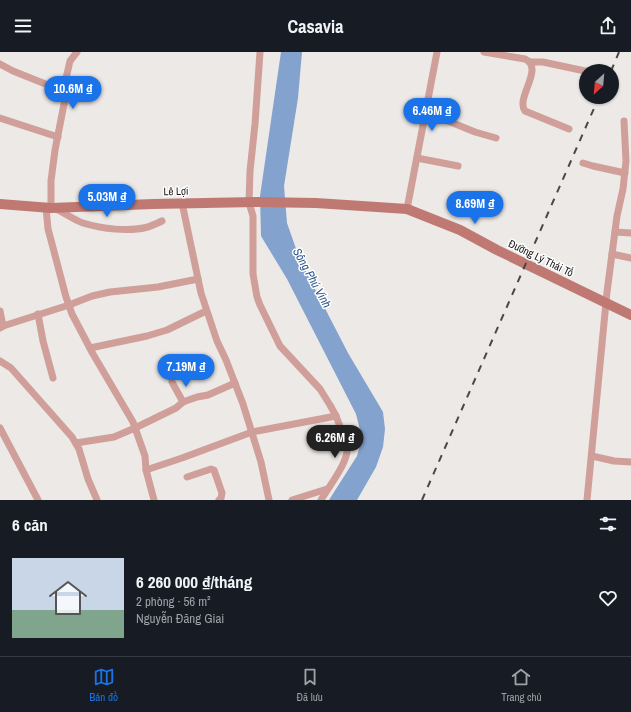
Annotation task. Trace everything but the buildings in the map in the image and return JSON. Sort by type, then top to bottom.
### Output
[{"type":"main road","name":"Lê Lợi","points":[[0,204],[50,208],[153,204],[253,202],[299,203]]},
{"type":"main road","name":"Đường Lý Thái Tổ","points":[[299,203],[407,209],[460,230],[497,250],[631,315]]},
{"type":"street","points":[[63,91],[70,61],[77,52]]},
{"type":"street","points":[[260,52],[250,171],[253,202],[253,274],[260,306],[280,346],[320,389],[336,416],[345,440],[348,450],[346,458],[321,500]]},
{"type":"street","points":[[407,209],[438,52]]},
{"type":"street","points":[[487,52],[516,55],[530,62],[543,62],[579,70]]},
{"type":"street","points":[[530,62],[532,66],[531,76],[523,101],[523,108],[525,111],[569,129]]},
{"type":"street","points":[[0,64],[13,71],[63,91],[66,94],[51,181],[48,229],[72,314],[136,428],[145,456],[146,470],[154,500]]},
{"type":"street","points":[[426,112],[475,132],[496,138]]},
{"type":"street","points":[[0,118],[58,137]]},
{"type":"street","points":[[587,500],[612,254],[617,216],[627,184],[625,173],[629,157],[624,121]]},
{"type":"street","points":[[417,158],[458,166]]},
{"type":"street","points":[[583,163],[625,173]]},
{"type":"street","points":[[182,204],[206,311],[243,404],[261,462],[269,500]]},
{"type":"street","points":[[50,208],[83,222],[97,226],[120,229],[147,227],[162,221]]},
{"type":"street","points":[[615,232],[631,233]]},
{"type":"street","points":[[612,254],[631,258]]},
{"type":"street","points":[[0,311],[2,327],[92,296],[110,292],[158,287],[198,279]]},
{"type":"street","points":[[90,348],[147,336],[167,330],[206,311]]},
{"type":"street","points":[[38,314],[43,341],[53,378]]},
{"type":"street","points":[[0,361],[8,365],[16,373],[76,443],[97,500]]},
{"type":"street","points":[[172,382],[183,402]]},
{"type":"street","points":[[76,443],[114,437],[176,408],[183,402],[208,395],[235,383]]},
{"type":"street","points":[[146,470],[252,432],[336,416]]},
{"type":"street","points":[[0,428],[38,500]]},
{"type":"street","points":[[592,456],[614,461],[631,462]]},
{"type":"street","points":[[187,477],[211,469],[214,470],[222,493],[219,500]]},
{"type":"street","points":[[292,500],[327,489]]},
{"type":"water","points":[[281,52],[302,52],[298,98],[284,186],[287,223],[300,260],[348,353],[383,412],[385,429],[383,447],[376,467],[357,500],[329,500],[357,456],[362,438],[356,414],[287,279],[261,236],[260,196]]},
{"type":"railway","points":[[614,64],[619,52]]},
{"type":"railway","points":[[422,500],[596,104]]},
{"type":"water label","name":"Sông Phú Vinh","points":[[312,278]]}]
